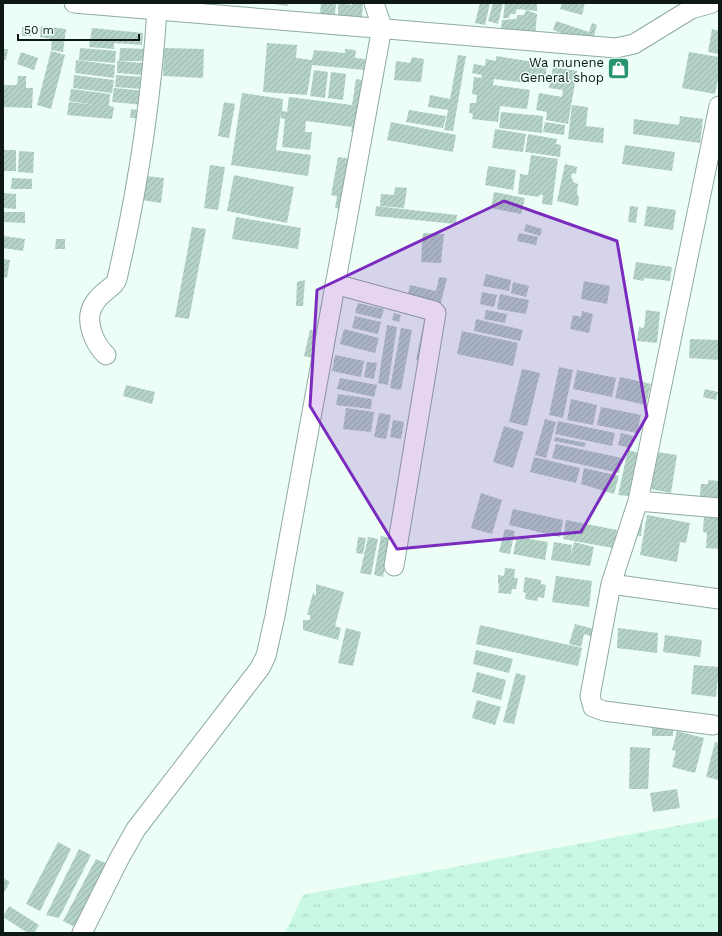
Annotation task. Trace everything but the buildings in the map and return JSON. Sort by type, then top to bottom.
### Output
[{"type":"street","points":[[74,3],[109,4],[157,10],[382,27],[616,48],[634,44],[691,10],[712,3]]},
{"type":"street","points":[[82,933],[119,859],[136,829],[224,716],[260,668],[266,656],[275,616],[382,27],[374,3]]},
{"type":"street","points":[[106,356],[100,350],[92,333],[90,315],[95,301],[116,282],[144,147],[157,10]]},
{"type":"street","points":[[713,726],[604,711],[593,707],[590,696],[611,584],[638,501],[719,106]]},
{"type":"street","points":[[335,284],[434,311],[436,313],[394,566]]},
{"type":"street","points":[[638,501],[719,508]]},
{"type":"street","points":[[611,584],[719,599]]},
{"type":"highlighted area","points":[[504,201],[617,241],[647,416],[581,532],[397,549],[310,406],[317,290]]},
{"type":"green space","points":[[719,818],[719,933],[285,933],[303,895]]},
{"type":"place","name":"Wa munene General shop","points":[[619,69]]}]
